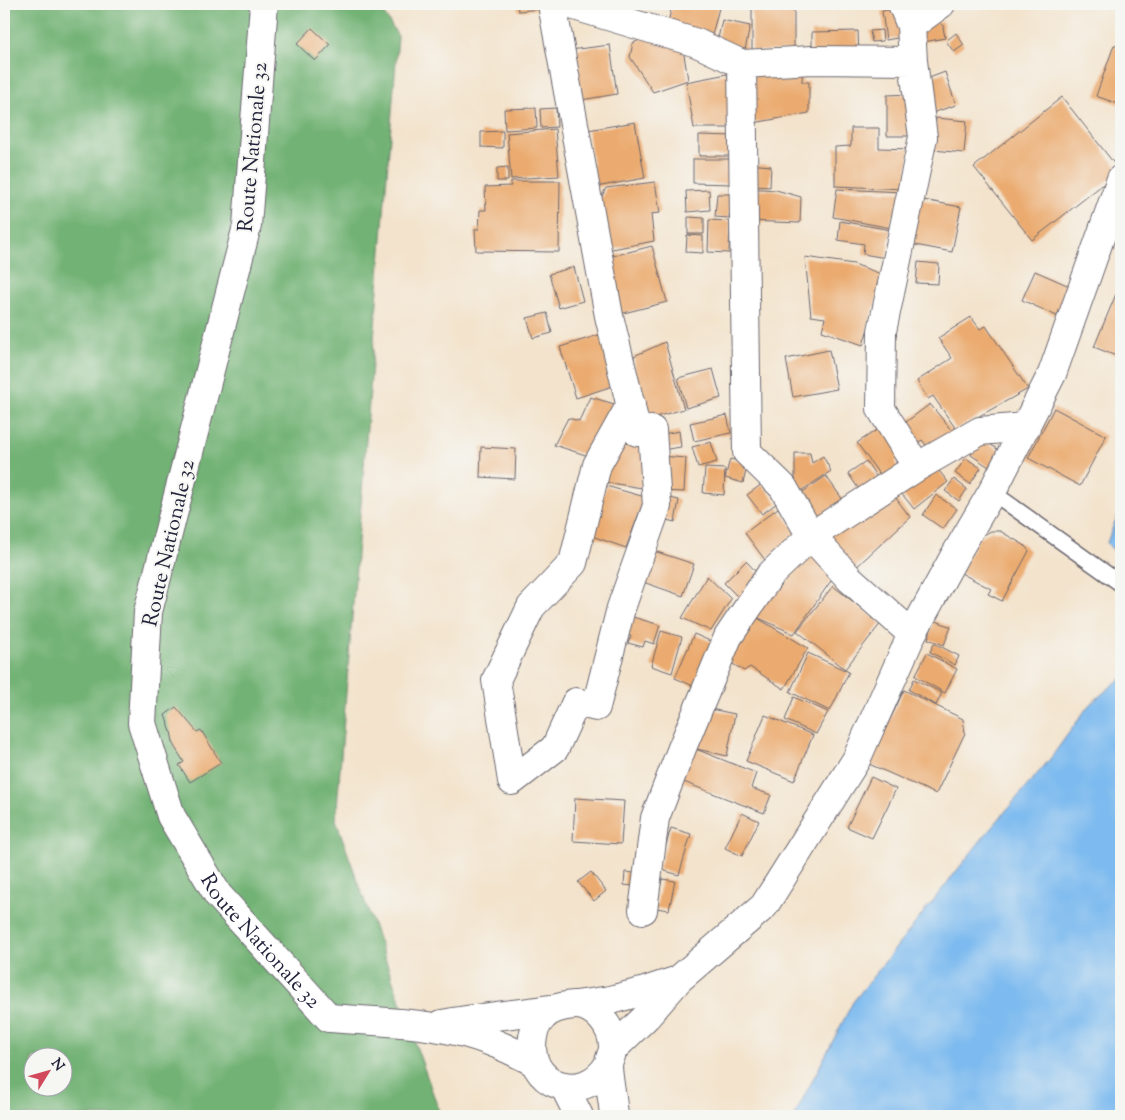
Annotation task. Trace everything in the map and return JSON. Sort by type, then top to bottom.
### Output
[{"type":"street","name":"Route Nationale 32","points":[[264,4],[247,226],[148,612],[142,723],[171,816],[218,895],[329,1018],[430,1026],[457,1031],[510,1049],[534,1062]]},
{"type":"street","points":[[552,4],[609,316],[631,404],[637,432],[652,430],[657,506],[621,608],[596,707],[576,702],[555,748],[512,781],[496,680],[531,607],[573,563],[597,465],[631,404]]},
{"type":"street","points":[[568,4],[697,43],[742,64],[812,60],[913,61]]},
{"type":"street","points":[[917,467],[881,409],[882,331],[923,137],[907,15],[942,4]]},
{"type":"street","points":[[742,64],[746,452],[783,487],[811,536],[850,579],[912,634]]},
{"type":"street","points":[[614,1116],[610,1057],[610,1033],[603,1020],[591,1010],[566,1006],[543,1017],[534,1030],[531,1046],[534,1062],[546,1078],[564,1086],[573,1087],[590,1083],[604,1072],[610,1057],[678,980],[764,906],[856,760],[912,634],[992,492],[1026,427],[1052,374],[1121,179]]},
{"type":"street","points":[[643,910],[655,818],[728,637],[770,575],[811,536],[917,467],[980,431],[1026,427]]},
{"type":"street","name":"Route Nationale 32","points":[[430,1026],[479,1017],[515,1014],[610,1000],[678,980]]},
{"type":"street","points":[[564,1086],[579,1116]]},
{"type":"lane","points":[[992,492],[1121,584]]},
{"type":"green space","points":[[4,4],[378,4],[398,36],[336,820],[441,1116],[4,1116]]},
{"type":"water","points":[[1121,510],[1121,559],[1107,543]]},
{"type":"water","points":[[1121,679],[1121,1116],[794,1116],[853,1002],[981,840],[1050,759],[1089,705]]},
{"type":"building","points":[[517,4],[541,4],[542,9],[518,11]]},
{"type":"building","points":[[672,4],[720,4],[711,39],[669,19]]},
{"type":"building","points":[[752,8],[794,8],[794,50],[752,51]]},
{"type":"building","points":[[899,8],[903,37],[886,40],[882,11]]},
{"type":"building","points":[[722,20],[750,26],[745,50],[717,43]]},
{"type":"building","points":[[942,21],[945,38],[913,44],[910,28]]},
{"type":"building","points":[[312,28],[330,45],[315,61],[297,44]]},
{"type":"building","points":[[882,30],[883,41],[872,42],[870,31]]},
{"type":"building","points":[[858,31],[859,56],[812,56],[812,32]]},
{"type":"building","points":[[956,33],[964,45],[954,52],[946,41]]},
{"type":"building","points":[[649,36],[682,42],[688,80],[653,92],[630,57],[633,43]]},
{"type":"building","points":[[610,45],[617,94],[581,100],[562,51]]},
{"type":"building","points":[[1114,45],[1121,48],[1121,105],[1096,96]]},
{"type":"building","points":[[803,63],[802,82],[809,82],[809,113],[748,124],[745,67]]},
{"type":"building","points":[[945,72],[956,105],[932,113],[921,81]]},
{"type":"building","points":[[727,74],[733,94],[736,128],[694,128],[686,82]]},
{"type":"building","points":[[910,94],[911,136],[887,136],[887,95]]},
{"type":"building","points":[[1062,97],[1120,171],[1032,240],[974,167]]},
{"type":"building","points":[[536,108],[537,128],[505,130],[504,109]]},
{"type":"building","points":[[556,108],[557,127],[541,128],[540,109]]},
{"type":"building","points":[[936,118],[967,121],[964,153],[933,150]]},
{"type":"building","points":[[635,122],[645,178],[596,187],[588,130]]},
{"type":"building","points":[[851,128],[879,128],[879,148],[910,149],[905,189],[835,186],[835,147],[851,146]]},
{"type":"building","points":[[555,129],[559,176],[511,179],[507,133]]},
{"type":"building","points":[[503,131],[503,148],[481,147],[481,132]]},
{"type":"building","points":[[699,135],[734,136],[734,156],[699,156]]},
{"type":"building","points":[[693,159],[732,159],[732,184],[693,183]]},
{"type":"building","points":[[749,164],[771,166],[770,187],[748,186]]},
{"type":"building","points":[[508,167],[508,181],[497,181],[497,168]]},
{"type":"building","points":[[511,181],[560,181],[559,252],[476,251],[475,229],[479,229],[480,210],[486,210],[485,187],[511,186]]},
{"type":"building","points":[[655,182],[660,213],[651,214],[654,241],[602,251],[596,209],[606,188]]},
{"type":"building","points":[[748,188],[776,190],[801,197],[800,223],[747,221]]},
{"type":"building","points":[[837,189],[903,192],[901,215],[892,215],[891,228],[833,217]]},
{"type":"building","points":[[709,190],[710,210],[687,212],[686,191]]},
{"type":"building","points":[[717,194],[731,194],[729,218],[715,217]]},
{"type":"building","points":[[918,199],[961,207],[952,252],[910,244]]},
{"type":"building","points":[[688,217],[704,218],[704,234],[688,234]]},
{"type":"building","points":[[709,220],[730,221],[729,253],[708,252]]},
{"type":"building","points":[[840,221],[891,230],[886,258],[863,254],[864,244],[838,240]]},
{"type":"building","points":[[687,235],[703,236],[703,253],[686,252]]},
{"type":"building","points":[[652,246],[667,302],[620,314],[605,258]]},
{"type":"building","points":[[805,257],[854,264],[884,275],[863,345],[822,331],[825,318],[811,316]]},
{"type":"building","points":[[918,262],[939,264],[938,284],[916,283]]},
{"type":"building","points":[[574,267],[583,301],[559,308],[549,274]]},
{"type":"building","points":[[1035,271],[1074,288],[1061,318],[1022,300]]},
{"type":"building","points":[[1116,294],[1121,296],[1121,358],[1094,347]]},
{"type":"building","points":[[547,313],[552,333],[533,338],[527,318]]},
{"type":"building","points":[[971,317],[980,329],[986,326],[1028,389],[956,429],[933,396],[928,399],[917,381],[952,358],[938,338]]},
{"type":"building","points":[[605,333],[622,383],[576,398],[560,347]]},
{"type":"building","points":[[665,342],[684,409],[648,419],[635,373],[634,356]]},
{"type":"building","points":[[829,350],[837,389],[793,397],[786,359]]},
{"type":"building","points":[[713,369],[721,398],[686,408],[678,378]]},
{"type":"building","points":[[590,397],[618,405],[595,458],[554,445],[568,418],[579,421]]},
{"type":"building","points":[[930,404],[957,437],[934,455],[922,440],[917,443],[902,425]]},
{"type":"building","points":[[1054,408],[1106,436],[1080,486],[1028,458]]},
{"type":"building","points":[[727,415],[731,433],[694,441],[690,423]]},
{"type":"building","points":[[886,424],[905,453],[896,461],[897,471],[884,481],[857,443]]},
{"type":"building","points":[[679,431],[681,447],[661,450],[658,435]]},
{"type":"building","points":[[981,438],[1003,453],[992,469],[971,455]]},
{"type":"building","points":[[614,441],[649,447],[642,488],[598,481]]},
{"type":"building","points":[[711,442],[717,462],[698,467],[692,447]]},
{"type":"building","points":[[481,447],[516,449],[515,479],[480,477]]},
{"type":"building","points":[[795,453],[810,453],[812,463],[823,456],[831,471],[795,495]]},
{"type":"building","points":[[660,456],[686,458],[684,492],[659,491]]},
{"type":"building","points":[[966,458],[981,468],[970,484],[955,473]]},
{"type":"building","points":[[730,459],[748,463],[743,483],[725,478]]},
{"type":"building","points":[[866,461],[880,482],[862,494],[848,473]]},
{"type":"building","points":[[932,462],[948,482],[914,509],[898,489]]},
{"type":"building","points":[[705,468],[725,469],[724,495],[703,493]]},
{"type":"building","points":[[826,476],[843,500],[811,522],[794,498]]},
{"type":"building","points":[[954,479],[967,489],[959,501],[945,491]]},
{"type":"building","points":[[762,484],[777,503],[762,514],[747,495]]},
{"type":"building","points":[[606,486],[645,497],[626,548],[586,534]]},
{"type":"building","points":[[892,493],[910,517],[852,571],[824,540]]},
{"type":"building","points":[[936,495],[957,509],[943,529],[923,515]]},
{"type":"building","points":[[661,496],[679,500],[675,522],[657,518]]},
{"type":"building","points":[[778,508],[799,535],[765,560],[745,533]]},
{"type":"building","points":[[991,531],[1000,531],[1024,545],[1029,551],[1002,601],[988,594],[991,589],[959,572],[980,537]]},
{"type":"building","points":[[808,545],[835,575],[794,634],[750,614]]},
{"type":"building","points":[[654,551],[694,564],[683,596],[643,582]]},
{"type":"building","points":[[746,561],[760,576],[739,598],[724,583]]},
{"type":"building","points":[[707,576],[731,599],[711,631],[682,618]]},
{"type":"building","points":[[833,586],[881,623],[845,669],[797,631]]},
{"type":"building","points":[[626,615],[660,625],[654,644],[645,641],[643,647],[628,643],[631,636],[620,633]]},
{"type":"building","points":[[754,616],[808,648],[784,689],[750,667],[744,671],[725,659]]},
{"type":"building","points":[[934,620],[951,627],[944,645],[928,639]]},
{"type":"building","points":[[661,631],[682,637],[672,673],[651,666]]},
{"type":"building","points":[[694,634],[719,645],[700,689],[675,678]]},
{"type":"building","points":[[934,643],[959,656],[955,665],[930,652]]},
{"type":"building","points":[[808,653],[849,672],[830,711],[790,692]]},
{"type":"building","points":[[927,653],[957,669],[945,693],[915,676]]},
{"type":"building","points":[[914,679],[942,693],[936,705],[909,690]]},
{"type":"building","points":[[904,690],[963,719],[965,733],[936,794],[869,764]]},
{"type":"building","points":[[794,697],[828,712],[816,734],[785,720]]},
{"type":"building","points":[[176,707],[197,732],[201,730],[221,763],[190,782],[179,765],[184,762],[174,746],[165,715]]},
{"type":"building","points":[[706,708],[735,714],[727,756],[697,749]]},
{"type":"building","points":[[765,715],[813,735],[794,781],[746,761]]},
{"type":"building","points":[[688,746],[756,773],[751,788],[771,795],[764,813],[676,779]]},
{"type":"building","points":[[871,777],[896,789],[872,838],[847,827]]},
{"type":"building","points":[[575,798],[624,801],[621,844],[573,841]]},
{"type":"building","points":[[742,813],[759,821],[742,856],[725,848]]},
{"type":"building","points":[[671,828],[691,834],[679,875],[659,869]]},
{"type":"building","points":[[591,872],[606,891],[594,901],[578,882]]},
{"type":"building","points":[[625,872],[643,874],[641,887],[624,885]]},
{"type":"building","points":[[662,879],[675,881],[669,910],[656,908]]}]
